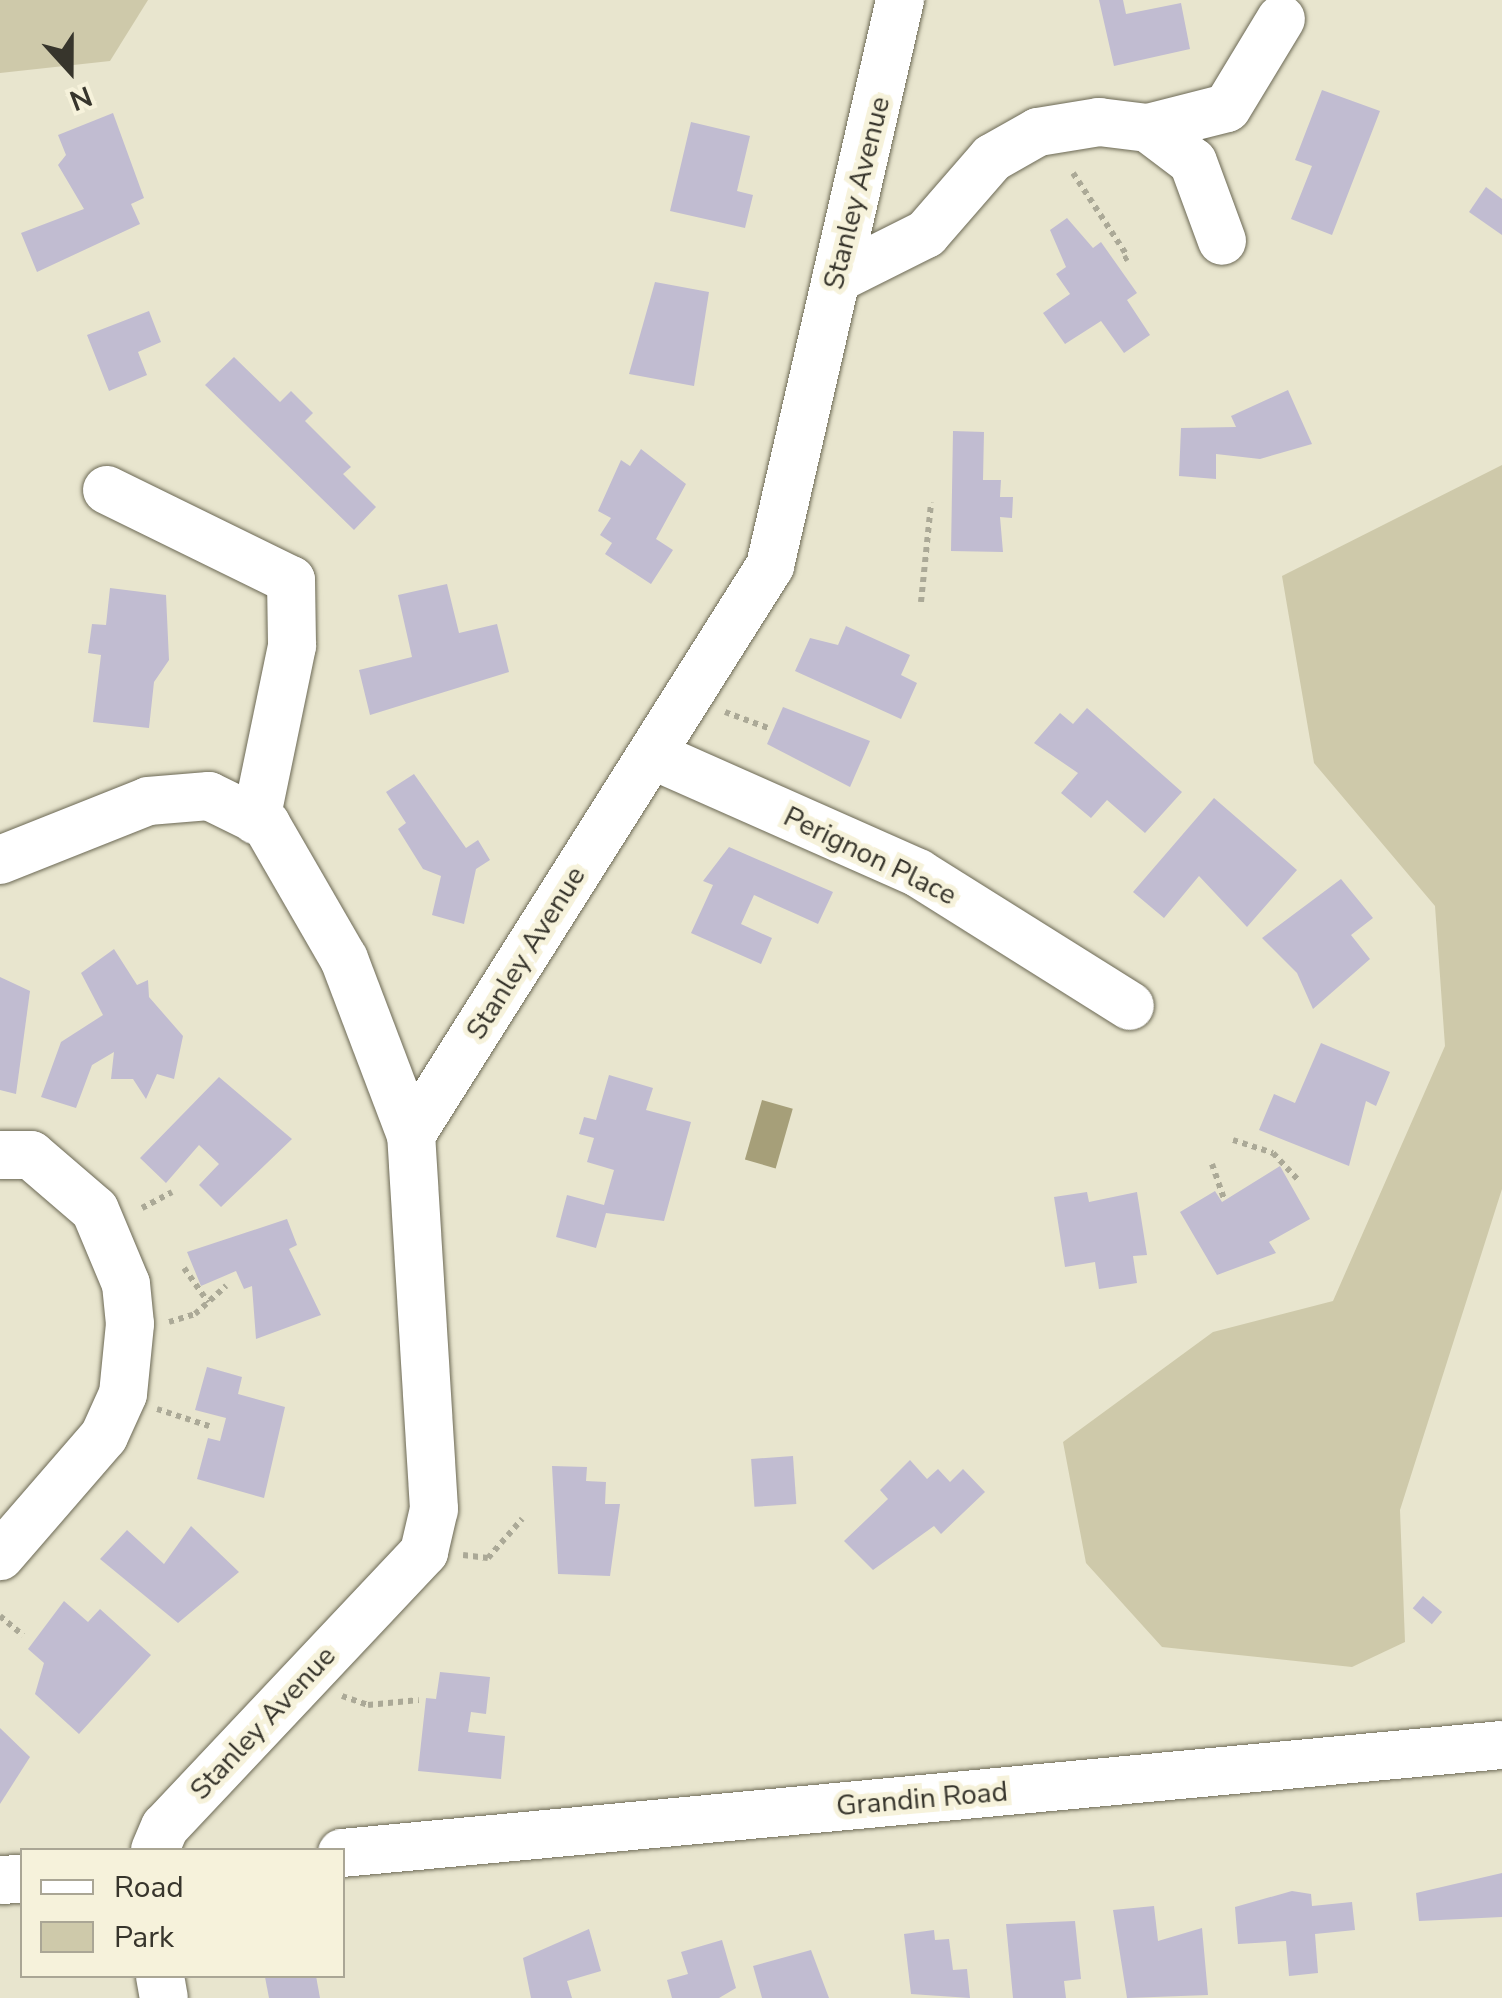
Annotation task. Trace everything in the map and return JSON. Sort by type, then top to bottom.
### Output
[{"type":"street","name":"Stanley Avenue","points":[[156,1848],[165,1827],[424,1552],[434,1509],[411,1135],[770,566],[900,0]]},
{"type":"street","points":[[836,279],[898,254],[992,158],[1038,132],[1099,122],[1148,128],[1227,108],[1281,19]]},
{"type":"street","points":[[1148,128],[1209,186],[1222,241]]},
{"type":"street","points":[[107,490],[292,580],[292,646],[256,820]]},
{"type":"street","name":"Perignon Place","points":[[652,755],[918,873],[1130,1006]]},
{"type":"street","points":[[0,860],[148,801],[209,796],[256,820],[344,959],[411,1135]]},
{"type":"street","points":[[0,1154],[32,1155],[69,1183],[109,1235],[126,1284],[123,1394],[85,1462],[0,1556]]},
{"type":"street","name":"Grandin Road","points":[[345,1853],[1502,1745]]},
{"type":"path","points":[[1073,173],[1128,257],[1121,262]]},
{"type":"path","points":[[921,602],[932,503]]},
{"type":"path","points":[[721,710],[770,730]]},
{"type":"path","points":[[1233,1140],[1273,1153],[1298,1180]]},
{"type":"path","points":[[1212,1164],[1224,1199]]},
{"type":"path","points":[[142,1208],[172,1192]]},
{"type":"path","points":[[184,1268],[208,1302]]},
{"type":"path","points":[[164,1323],[208,1302],[226,1286]]},
{"type":"path","points":[[123,1394],[208,1426]]},
{"type":"path","points":[[463,1555],[488,1558],[522,1519]]},
{"type":"path","points":[[0,1616],[23,1635]]},
{"type":"path","points":[[335,1693],[368,1705],[419,1700]]},
{"type":"green space","points":[[0,0],[148,0],[110,61],[0,73]]},
{"type":"green space","points":[[1502,465],[1502,1189],[1400,1510],[1405,1642],[1352,1667],[1162,1647],[1086,1563],[1063,1442],[1213,1332],[1333,1301],[1445,1046],[1435,906],[1314,763],[1282,576]]},
{"type":"shaded area","points":[[762,1100],[793,1109],[776,1168],[745,1160]]},
{"type":"building","points":[[1099,0],[1123,0],[1126,14],[1181,3],[1190,49],[1114,66]]},
{"type":"building","points":[[1322,90],[1380,111],[1332,235],[1291,219],[1312,166],[1295,160]]},
{"type":"building","points":[[113,113],[144,198],[131,204],[140,224],[37,272],[21,233],[84,209],[58,165],[66,155],[58,135]]},
{"type":"building","points":[[691,122],[750,136],[737,191],[753,195],[745,228],[670,211]]},
{"type":"building","points":[[1486,187],[1502,199],[1502,235],[1469,212]]},
{"type":"building","points":[[1067,218],[1093,248],[1101,242],[1137,293],[1127,300],[1150,335],[1124,353],[1101,321],[1065,344],[1043,313],[1070,294],[1056,274],[1066,267],[1050,230]]},
{"type":"building","points":[[655,282],[709,292],[694,386],[629,374]]},
{"type":"building","points":[[149,311],[161,342],[138,352],[147,375],[109,391],[87,335]]},
{"type":"building","points":[[234,357],[280,402],[291,391],[313,413],[305,421],[351,467],[343,474],[376,507],[354,530],[205,385]]},
{"type":"building","points":[[1288,390],[1312,444],[1260,459],[1216,454],[1216,479],[1179,476],[1181,428],[1236,427],[1231,416]]},
{"type":"building","points":[[953,431],[984,432],[983,480],[1001,480],[1000,497],[1013,497],[1012,518],[1000,517],[1003,552],[951,551]]},
{"type":"building","points":[[641,449],[686,484],[656,539],[673,550],[651,584],[605,554],[612,543],[600,535],[611,518],[598,511],[621,460],[630,466]]},
{"type":"building","points":[[447,584],[459,633],[497,624],[509,672],[370,715],[359,670],[412,657],[398,595]]},
{"type":"building","points":[[110,588],[166,595],[169,660],[154,682],[149,728],[93,722],[101,655],[88,653],[92,624],[106,625]]},
{"type":"building","points":[[846,626],[910,655],[901,675],[917,683],[901,719],[795,671],[810,638],[838,645]]},
{"type":"building","points":[[783,707],[870,741],[850,787],[767,744]]},
{"type":"building","points":[[1087,708],[1182,792],[1145,833],[1107,800],[1091,818],[1061,793],[1078,773],[1034,743],[1060,713],[1073,724]]},
{"type":"building","points":[[414,774],[466,848],[478,840],[490,860],[476,869],[464,924],[432,915],[441,876],[423,869],[398,829],[406,823],[386,792]]},
{"type":"building","points":[[1214,798],[1297,870],[1247,927],[1199,876],[1164,918],[1133,892]]},
{"type":"building","points":[[729,847],[833,892],[818,924],[754,895],[741,924],[772,938],[761,964],[691,933],[713,885],[703,881]]},
{"type":"building","points":[[1341,879],[1373,918],[1351,935],[1370,959],[1313,1009],[1297,973],[1262,938]]},
{"type":"building","points":[[114,949],[137,985],[148,980],[149,997],[183,1036],[174,1079],[157,1074],[146,1099],[133,1079],[111,1079],[114,1052],[92,1065],[76,1108],[41,1097],[61,1042],[103,1015],[81,973]]},
{"type":"building","points":[[0,977],[30,991],[16,1094],[0,1090]]},
{"type":"building","points":[[1321,1043],[1390,1072],[1376,1106],[1366,1101],[1349,1166],[1259,1130],[1274,1094],[1295,1103]]},
{"type":"building","points":[[609,1075],[653,1088],[646,1110],[691,1122],[664,1221],[606,1213],[596,1248],[556,1237],[567,1195],[604,1205],[614,1170],[587,1162],[594,1138],[579,1134],[584,1117],[596,1120]]},
{"type":"building","points":[[219,1077],[292,1139],[221,1207],[199,1185],[219,1164],[199,1145],[166,1183],[140,1158]]},
{"type":"building","points":[[1280,1166],[1310,1219],[1269,1242],[1276,1253],[1217,1275],[1180,1212],[1215,1191],[1222,1202]]},
{"type":"building","points":[[1087,1192],[1089,1202],[1137,1192],[1147,1255],[1133,1256],[1137,1283],[1099,1289],[1095,1262],[1065,1267],[1054,1197]]},
{"type":"building","points":[[287,1219],[297,1245],[289,1249],[321,1315],[256,1339],[252,1286],[244,1289],[236,1271],[201,1286],[187,1252]]},
{"type":"building","points":[[207,1367],[242,1377],[238,1394],[285,1407],[264,1498],[197,1479],[208,1438],[220,1441],[226,1418],[195,1410]]},
{"type":"building","points":[[793,1456],[796,1504],[754,1507],[751,1459]]},
{"type":"building","points":[[910,1460],[927,1479],[938,1469],[950,1482],[963,1469],[985,1492],[941,1534],[934,1526],[873,1570],[844,1541],[888,1499],[880,1490]]},
{"type":"building","points":[[552,1466],[587,1467],[586,1481],[606,1482],[605,1504],[620,1504],[610,1576],[558,1574]]},
{"type":"building","points":[[191,1526],[239,1572],[178,1623],[100,1559],[127,1530],[164,1564]]},
{"type":"building","points":[[1423,1596],[1442,1612],[1432,1624],[1413,1608]]},
{"type":"building","points":[[64,1601],[88,1622],[100,1609],[151,1655],[79,1734],[35,1694],[44,1663],[28,1649]]},
{"type":"building","points":[[440,1672],[490,1677],[486,1714],[471,1712],[468,1732],[505,1736],[501,1779],[418,1771],[426,1698],[436,1699]]},
{"type":"building","points":[[0,1728],[30,1757],[0,1804]]},
{"type":"building","points":[[1502,1873],[1502,1917],[1419,1921],[1416,1893]]},
{"type":"building","points":[[1292,1891],[1311,1894],[1312,1906],[1352,1902],[1355,1930],[1315,1934],[1318,1973],[1289,1976],[1286,1941],[1238,1944],[1235,1907]]},
{"type":"building","points":[[1154,1906],[1158,1941],[1202,1928],[1208,1995],[1127,1998],[1113,1910]]},
{"type":"building","points":[[1075,1921],[1081,1979],[1064,1981],[1066,1998],[1013,1998],[1006,1924]]},
{"type":"building","points":[[589,1929],[601,1971],[567,1981],[572,1998],[531,1998],[523,1958]]},
{"type":"building","points":[[934,1930],[935,1940],[949,1939],[953,1970],[967,1969],[970,1998],[911,1994],[904,1934]]},
{"type":"building","points":[[722,1940],[736,1988],[719,1998],[672,1998],[667,1980],[688,1974],[681,1952]]},
{"type":"building","points":[[811,1950],[829,1998],[762,1998],[753,1966]]},
{"type":"building","points":[[265,1978],[316,1978],[320,1998],[269,1998]]}]
